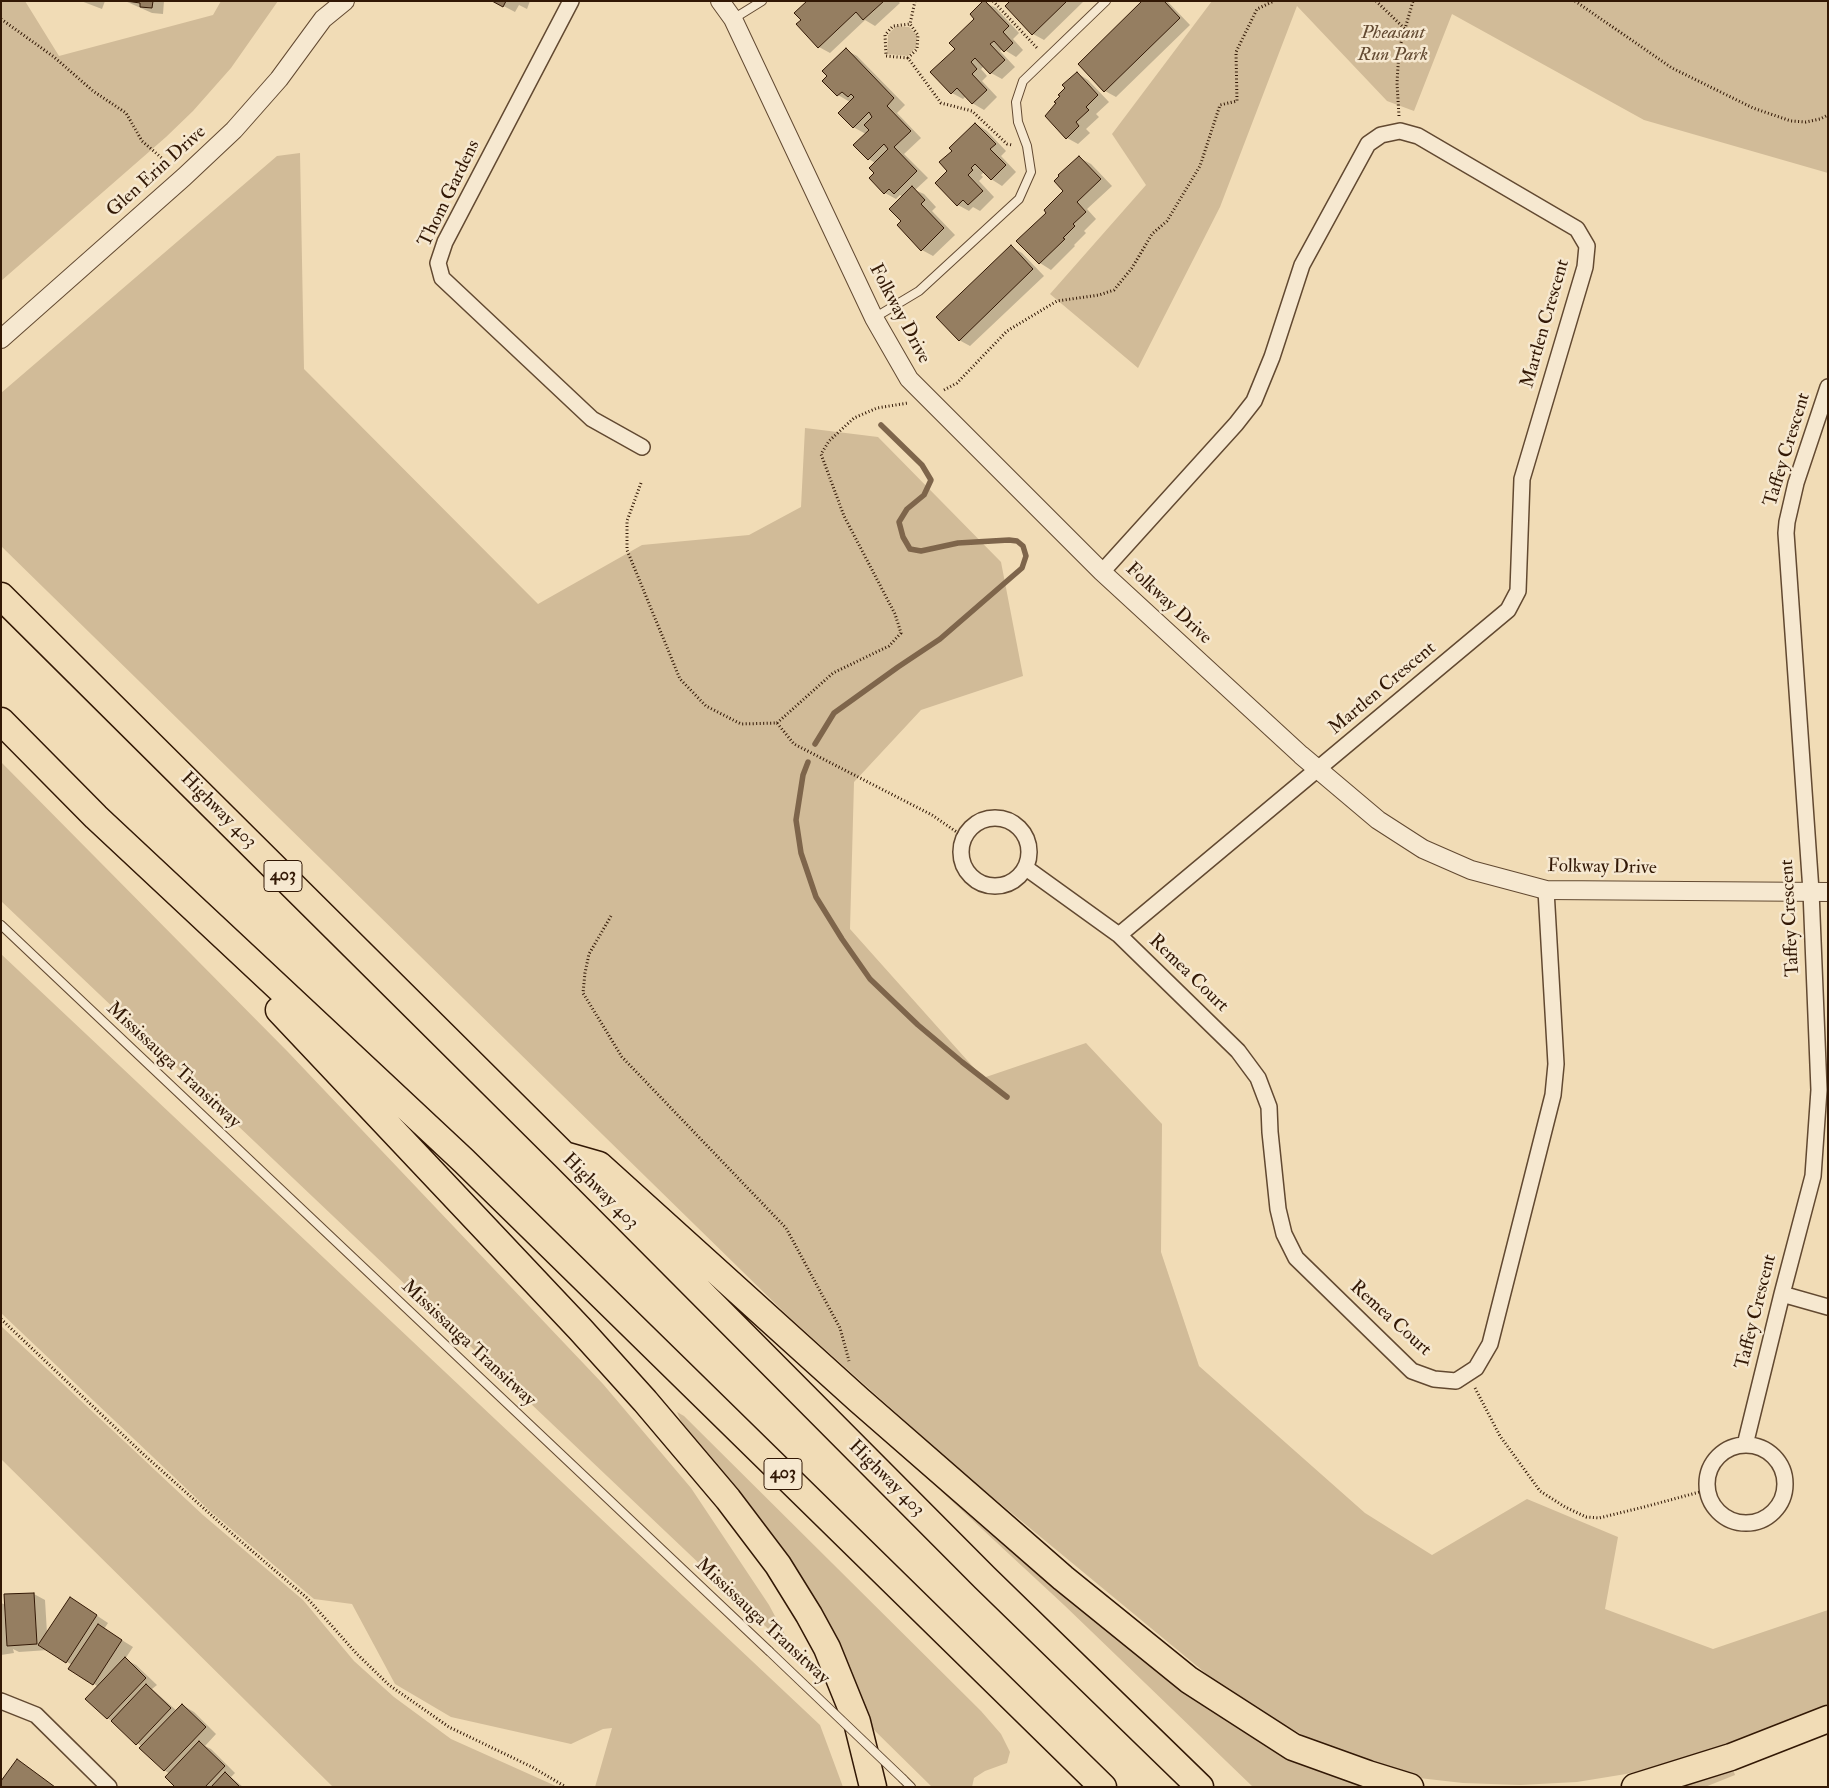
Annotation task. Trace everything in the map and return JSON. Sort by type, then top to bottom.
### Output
[{"type":"highway","name":"Highway 403","points":[[1,596],[564,1155],[985,1578],[1200,1787]]},
{"type":"highway","name":"403","points":[[1,721],[96,817],[464,1161],[1103,1787]]},
{"type":"highway","points":[[96,817],[580,1329],[645,1400],[728,1499],[778,1565],[827,1648],[857,1722],[874,1787]]},
{"type":"highway","points":[[564,1155],[599,1165],[859,1400],[1063,1578],[1189,1680],[1293,1746],[1368,1774],[1410,1787]]},
{"type":"highway","points":[[1635,1787],[1731,1757],[1828,1719]]},
{"type":"street","name":"Glen Erin Drive","points":[[323,19],[328,1]]},
{"type":"street","name":"Glen Erin Drive","points":[[1,339],[184,177],[234,130],[279,79],[323,19],[345,1]]},
{"type":"street","name":"Thom Gardens","points":[[571,1],[445,242],[438,264],[442,278],[592,419],[642,448]]},
{"type":"street","name":"Folkway Drive","points":[[720,1],[733,19],[874,318],[909,379],[1102,572],[1318,770],[1378,820],[1423,849],[1472,870],[1546,890],[1819,892]]},
{"type":"street","points":[[1102,572],[1236,424],[1254,400],[1272,357],[1302,264],[1316,238],[1368,144],[1381,135],[1400,131]]},
{"type":"street","name":"Martlen Crescent","points":[[1119,935],[1508,610],[1518,591],[1522,479],[1585,267],[1587,246],[1577,229],[1418,136],[1400,131]]},
{"type":"street","name":"Taffey Crescent","points":[[1745,1445],[1813,1176],[1819,1090],[1819,892],[1786,533],[1796,483],[1828,387]]},
{"type":"street","points":[[998,817],[1011,821],[1022,830],[1028,842],[1030,855],[1026,868],[1018,879],[1006,885],[992,887],[979,883],[969,875],[962,863],[960,850],[964,837],[972,826],[984,819],[998,817]]},
{"type":"street","name":"Remea Court","points":[[1026,868],[1119,935],[1238,1051],[1258,1078],[1269,1107],[1278,1208],[1284,1234],[1296,1258],[1412,1371],[1434,1379],[1456,1381],[1467,1374]]},
{"type":"street","points":[[1467,1374],[1476,1368],[1490,1344],[1553,1095],[1556,1064],[1546,890]]},
{"type":"street","points":[[1782,1294],[1828,1307]]},
{"type":"street","points":[[1745,1445],[1758,1447],[1769,1453],[1778,1462],[1784,1474],[1785,1486],[1782,1499],[1776,1510],[1766,1518],[1754,1523],[1741,1524],[1728,1520],[1710,1502],[1707,1490],[1707,1476],[1712,1464],[1721,1454],[1732,1448],[1745,1445]]},
{"type":"street","points":[[1,1701],[36,1715],[109,1787]]},
{"type":"lane","points":[[733,19],[762,1]]},
{"type":"lane","points":[[874,318],[919,291],[1019,199],[1031,172],[1027,150],[1018,122],[1016,102],[1023,81],[1106,1]]},
{"type":"lane","name":"Mississauga Transitway","points":[[1,925],[911,1787]]},
{"type":"path","points":[[908,58],[917,49],[918,35],[910,24],[915,1]]},
{"type":"path","points":[[993,1],[1046,59]]},
{"type":"path","points":[[642,483],[627,521],[628,550],[680,679],[706,706],[741,724],[778,723],[833,673],[889,646],[901,633],[895,614],[844,516],[821,454],[828,441],[854,418],[878,408],[928,399],[957,383],[1007,331],[1057,301],[1099,296],[1114,290],[1132,268],[1152,234],[1167,221],[1200,166],[1220,106],[1237,101],[1236,52],[1258,9],[1274,1]]},
{"type":"path","points":[[1376,1],[1405,29]]},
{"type":"path","points":[[1400,131],[1397,83],[1399,50],[1413,1]]},
{"type":"path","points":[[1575,1],[1672,68],[1753,108],[1791,121],[1806,122],[1828,115]]},
{"type":"path","points":[[1,19],[54,57],[94,91],[126,113],[142,141],[184,177]]},
{"type":"path","points":[[910,24],[893,26],[885,35],[886,56],[908,58],[941,103],[972,111],[1007,144],[1027,150]]},
{"type":"path","points":[[778,723],[794,744],[932,815],[964,837]]},
{"type":"path","points":[[611,916],[589,954],[585,973],[584,993],[622,1056],[786,1228],[840,1328],[850,1364]]},
{"type":"path","points":[[1,1319],[150,1460],[307,1598],[356,1654],[389,1685],[449,1726],[532,1767],[566,1787]]},
{"type":"path","points":[[1467,1374],[1500,1436],[1540,1490],[1565,1507],[1586,1517],[1599,1518],[1644,1508],[1707,1490]]},
{"type":"green space","points":[[1,1],[25,1],[59,56],[213,15],[221,1],[278,1],[231,68],[193,111],[166,137],[1,281]]},
{"type":"green space","name":"Pheasant Run Park","points":[[1212,1],[1828,1],[1828,173],[1644,120],[1452,14],[1414,111],[1387,101],[1297,6],[1220,207],[1138,368],[1050,294],[1146,185],[1112,134]]},
{"type":"green space","points":[[896,26],[909,27],[917,35],[916,47],[908,56],[887,54],[888,35]]},
{"type":"green space","points":[[300,153],[304,369],[538,604],[642,545],[749,535],[801,507],[805,428],[878,437],[1001,562],[1023,676],[921,710],[854,782],[850,929],[983,1078],[1086,1043],[1162,1124],[1161,1252],[1199,1366],[1365,1513],[1432,1555],[1527,1499],[1618,1537],[1605,1609],[1713,1649],[1828,1610],[1828,1705],[1765,1732],[1663,1766],[1577,1782],[1520,1785],[1463,1783],[1419,1778],[1317,1743],[1274,1719],[1215,1681],[962,1472],[789,1317],[1,546],[1,393],[277,156]]},
{"type":"green space","points":[[1,762],[288,1052],[603,1384],[691,1488],[769,1605],[789,1642],[783,1643],[1,901]]},
{"type":"green space","points":[[1,954],[820,1725],[843,1787],[595,1787],[612,1728],[603,1729],[571,1744],[451,1717],[395,1684],[352,1604],[314,1599],[210,1511],[1,1313]]},
{"type":"green space","points":[[1,1326],[203,1515],[303,1600],[354,1661],[394,1697],[451,1739],[558,1787],[333,1787],[1,1459]]},
{"type":"green space","points":[[677,1412],[684,1416],[981,1711],[1001,1734],[1010,1752],[1007,1763],[985,1771],[974,1778],[972,1787],[932,1787],[871,1727],[851,1672],[826,1619],[800,1575],[760,1518],[681,1421]]},
{"type":"green space","points":[[945,1487],[1032,1563],[1368,1787],[1253,1787],[1064,1605],[941,1491]]},
{"type":"green space","points":[[1733,1769],[1735,1775],[1705,1787],[1678,1787]]},
{"type":"building","points":[[126,1],[153,1],[152,8],[140,7],[140,3]]},
{"type":"building","points":[[492,1],[506,1],[503,7]]},
{"type":"building","points":[[807,1],[884,1],[863,20],[856,12],[818,48],[796,24],[801,20],[794,13]]},
{"type":"building","points":[[983,1],[1009,26],[1003,32],[1013,43],[1004,52],[994,41],[990,44],[1005,60],[990,74],[975,58],[971,62],[977,69],[972,74],[987,90],[972,104],[957,88],[951,94],[930,72],[955,49],[949,43],[974,19],[970,14]]},
{"type":"building","points":[[1010,1],[1067,1],[1032,35],[1005,6]]},
{"type":"building","points":[[1142,1],[1164,1],[1180,18],[1104,92],[1078,64]]},
{"type":"building","points":[[846,48],[894,98],[887,106],[911,131],[894,147],[917,171],[894,194],[889,189],[884,194],[869,178],[874,173],[869,168],[888,149],[884,144],[868,160],[853,145],[869,130],[864,125],[872,117],[869,112],[853,128],[838,113],[854,97],[851,94],[848,97],[842,92],[837,96],[822,81],[827,76],[822,71]]},
{"type":"building","points":[[1077,72],[1098,95],[1086,107],[1089,110],[1076,122],[1079,126],[1066,139],[1045,116],[1056,103],[1054,102],[1060,96],[1058,95],[1065,88],[1062,85]]},
{"type":"building","points":[[975,123],[996,144],[990,149],[1006,165],[991,180],[975,164],[971,168],[973,170],[968,175],[983,191],[968,205],[963,200],[957,206],[935,183],[947,171],[939,162],[952,151],[949,148]]},
{"type":"building","points":[[1079,156],[1101,179],[1077,202],[1086,212],[1073,224],[1075,226],[1063,238],[1065,239],[1039,264],[1016,241],[1046,213],[1044,210],[1063,191],[1054,181]]},
{"type":"building","points":[[912,186],[925,200],[921,204],[944,228],[921,251],[897,225],[901,221],[889,209]]},
{"type":"building","points":[[1011,245],[1033,269],[959,341],[936,317]]},
{"type":"building","points":[[34,1593],[37,1644],[7,1646],[4,1594]]},
{"type":"building","points":[[70,1597],[97,1615],[66,1663],[38,1645]]},
{"type":"building","points":[[98,1624],[122,1640],[93,1685],[68,1669]]},
{"type":"building","points":[[125,1657],[146,1678],[107,1719],[85,1699]]},
{"type":"building","points":[[146,1684],[171,1708],[136,1745],[111,1721]]},
{"type":"building","points":[[182,1704],[206,1727],[164,1771],[139,1748]]},
{"type":"building","points":[[199,1741],[225,1766],[205,1787],[175,1787],[165,1777]]},
{"type":"building","points":[[17,1759],[55,1787],[3,1787],[1,1781]]},
{"type":"building","points":[[225,1772],[240,1787],[211,1787]]},
{"type":"waterway","points":[[815,744],[834,713],[940,639],[1022,568],[1026,556],[1023,546],[1017,541],[1009,540],[958,543],[921,551],[910,549],[903,537],[899,522],[907,509],[924,495],[931,480],[922,465],[881,425]]},
{"type":"waterway","points":[[808,762],[803,775],[796,820],[801,853],[816,897],[870,979],[918,1025],[1007,1097]]}]
